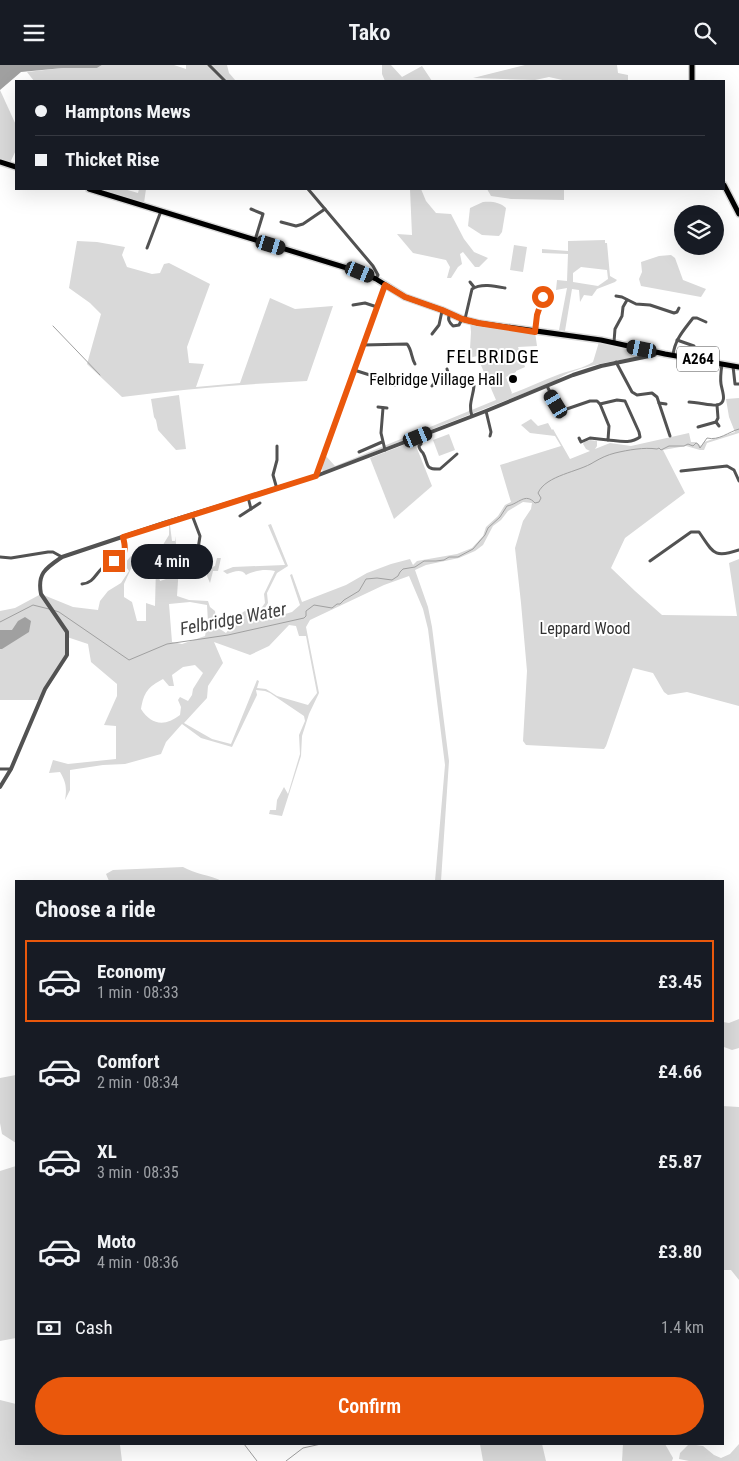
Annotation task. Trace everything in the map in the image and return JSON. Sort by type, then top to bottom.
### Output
[{"type":"highway","points":[[692,65],[692,80]]},
{"type":"highway","points":[[0,162],[15,167]]},
{"type":"highway","points":[[725,187],[739,214]]},
{"type":"highway","name":"A264","points":[[92,190],[360,272],[376,279],[405,297],[442,310],[463,320],[614,343],[736,366]]},
{"type":"street","points":[[209,65],[224,80]]},
{"type":"street","points":[[309,190],[373,266],[378,275],[376,279]]},
{"type":"street","points":[[251,209],[263,214],[255,240]]},
{"type":"street","points":[[282,222],[296,225],[303,224],[325,209]]},
{"type":"street","points":[[147,248],[161,211]]},
{"type":"street","points":[[470,282],[474,287]]},
{"type":"street","points":[[316,476],[385,285]]},
{"type":"street","points":[[474,287],[486,285],[505,288]]},
{"type":"street","points":[[450,314],[448,317],[449,322],[453,326],[459,325],[463,320],[474,287]]},
{"type":"street","points":[[535,332],[537,315],[545,289]]},
{"type":"street","points":[[616,296],[636,304],[667,308],[676,313],[679,308]]},
{"type":"street","points":[[614,343],[615,329],[627,300]]},
{"type":"street","points":[[353,305],[365,303],[377,307]]},
{"type":"street","points":[[432,334],[439,325],[442,310]]},
{"type":"street","points":[[673,355],[677,340],[683,329],[693,318],[706,322]]},
{"type":"street","points":[[677,340],[694,346]]},
{"type":"street","points":[[364,345],[407,345],[411,348],[412,359],[416,364]]},
{"type":"street","points":[[0,787],[11,769],[46,689],[67,655],[67,632],[42,594],[41,577],[49,566],[62,557],[316,476],[486,411],[573,375],[616,362],[654,355],[657,352]]},
{"type":"street","points":[[616,362],[632,392],[637,395],[652,393],[656,397],[670,436]]},
{"type":"street","points":[[689,402],[717,405],[722,403],[724,399],[721,384],[722,364]]},
{"type":"street","points":[[736,366],[735,384],[739,384]]},
{"type":"street","points":[[447,369],[448,374],[456,382],[474,386],[469,408],[472,416]]},
{"type":"street","points":[[354,370],[395,383],[395,385]]},
{"type":"street","points":[[432,386],[437,379],[448,374]]},
{"type":"street","points":[[547,386],[558,412],[590,401],[597,401],[600,404],[608,426],[608,440]]},
{"type":"street","points":[[583,446],[580,440],[590,438],[627,442],[640,437],[625,401],[622,399],[600,404]]},
{"type":"street","points":[[659,403],[666,404]]},
{"type":"street","points":[[716,422],[718,418],[717,405]]},
{"type":"street","points":[[378,407],[385,408],[380,433],[385,450]]},
{"type":"street","points":[[486,411],[490,435]]},
{"type":"street","points":[[716,422],[719,426]]},
{"type":"street","points":[[698,427],[716,422]]},
{"type":"street","points":[[418,437],[422,444],[418,445],[420,451],[423,453],[430,469],[440,469],[457,453]]},
{"type":"street","points":[[359,452],[382,442]]},
{"type":"street","points":[[277,446],[277,460],[273,475],[277,489]]},
{"type":"street","points":[[681,471],[727,466],[734,470],[739,481]]},
{"type":"street","points":[[248,497],[251,509]]},
{"type":"street","points":[[240,515],[260,503]]},
{"type":"street","points":[[192,515],[200,536],[198,550]]},
{"type":"street","points":[[650,561],[690,531],[699,532],[714,552],[724,555],[739,550]]},
{"type":"street","points":[[82,584],[86,584],[94,579],[104,565],[122,558],[126,546],[123,537]]},
{"type":"street","points":[[0,557],[11,558],[53,552],[62,557]]},
{"type":"street","points":[[0,769],[11,769]]},
{"type":"green space","points":[[102,65],[174,65],[186,69],[186,65],[227,65],[229,73],[235,80],[33,80],[27,72],[63,68],[97,68]]},
{"type":"green space","points":[[382,65],[391,65],[402,77],[422,66],[431,80],[385,80],[382,74]]},
{"type":"green space","points":[[525,65],[617,65],[618,73],[628,75],[628,80],[562,80],[549,77],[535,80],[473,78]]},
{"type":"green space","points":[[0,90],[15,123],[15,152],[9,165],[0,162]]},
{"type":"green space","points":[[101,190],[128,190],[138,193],[139,190],[146,190],[144,203]]},
{"type":"green space","points":[[410,190],[421,190],[426,201],[436,213],[451,214],[464,239],[474,252],[488,258],[479,267],[475,267],[463,252],[460,254],[462,264],[451,278],[447,278],[450,267],[446,260],[413,253],[397,234],[412,235]]},
{"type":"green space","points":[[488,190],[564,190],[564,200],[511,199],[491,196]]},
{"type":"green space","points":[[483,202],[495,202],[506,208],[502,232],[499,236],[482,235],[468,226],[470,208]]},
{"type":"green space","points":[[605,240],[605,243],[607,243],[610,276],[617,280],[597,289],[592,296],[584,295],[580,302],[579,290],[572,289],[565,331],[559,330],[567,288],[556,290],[557,280],[567,281],[568,254],[542,253],[542,249],[568,251],[568,241]],"holes":[[[581,267],[607,270],[608,279],[598,286],[573,282],[573,273]]]},
{"type":"green space","points":[[77,241],[125,247],[122,255],[127,267],[152,274],[160,273],[164,264],[169,263],[210,284],[187,347],[189,363],[204,364],[196,387],[240,383],[270,298],[295,309],[333,306],[307,381],[214,387],[122,397],[87,364],[101,314],[90,303],[69,288]]},
{"type":"green space","points":[[514,245],[527,247],[523,272],[510,270]]},
{"type":"green space","points":[[671,255],[675,258],[683,280],[706,289],[701,297],[641,286],[639,279],[642,272],[641,262],[659,256]]},
{"type":"green space","points":[[470,321],[535,332],[537,346],[518,347],[525,367],[506,377],[511,394],[593,362],[599,342],[651,354],[574,371],[555,381],[323,472],[325,455],[335,466],[496,400],[477,356],[458,361],[458,349],[470,349]]},
{"type":"green space","points":[[179,395],[186,449],[176,450],[158,430],[151,399]]},
{"type":"green space","name":"Leppard Wood","points":[[739,398],[739,433],[707,443],[704,450],[686,446],[663,450],[685,493],[625,538],[611,568],[662,615],[737,616],[729,563],[739,559],[739,706],[687,692],[668,695],[664,692],[653,673],[633,668],[604,749],[526,745],[523,741],[527,671],[515,548],[523,521],[531,509],[532,503],[523,502],[508,511],[493,526],[483,545],[475,551],[459,558],[426,565],[415,570],[428,607],[432,627],[449,761],[441,880],[435,880],[445,765],[428,629],[423,609],[409,576],[384,585],[310,620],[306,627],[319,693],[309,714],[302,736],[301,756],[282,816],[269,814],[270,810],[276,810],[277,800],[284,787],[288,794],[300,754],[299,735],[305,721],[304,716],[270,693],[256,690],[257,695],[232,747],[201,738],[182,724],[166,742],[161,754],[125,764],[70,770],[70,790],[65,800],[66,785],[60,772],[49,773],[53,760],[68,764],[116,759],[116,726],[104,725],[117,696],[117,684],[91,662],[88,644],[67,637],[67,655],[41,700],[0,700],[0,611],[15,608],[41,594],[73,607],[98,610],[100,601],[108,591],[121,583],[129,571],[124,564],[131,556],[161,548],[169,535],[169,525],[172,541],[175,541],[175,536],[179,565],[204,570],[215,566],[217,558],[221,558],[218,571],[213,571],[210,583],[205,571],[179,566],[177,596],[189,600],[208,601],[210,607],[215,611],[217,627],[226,633],[243,612],[251,608],[260,610],[265,603],[264,594],[275,571],[260,570],[246,575],[240,571],[227,574],[223,571],[233,567],[285,565],[268,525],[271,524],[288,566],[277,573],[267,593],[268,603],[263,611],[268,619],[292,612],[300,605],[290,575],[292,574],[302,602],[346,585],[367,573],[391,564],[410,559],[413,565],[417,561],[457,554],[472,548],[483,536],[486,527],[498,516],[505,505],[511,502],[500,465],[561,446],[555,436],[530,433],[521,425],[531,419],[538,426],[548,423],[570,459],[590,451],[583,444],[590,440],[597,441],[595,449],[610,443],[631,446],[689,433],[691,442],[696,442],[701,446],[704,442],[735,432],[729,417],[726,399]],"holes":[[[159,557],[160,562],[172,560],[174,565],[169,578],[160,581],[156,566],[155,606],[146,603],[146,621],[137,621],[132,602],[124,597],[124,584],[134,562]],[[190,602],[207,605],[208,622],[205,636],[182,644],[172,642],[169,604]],[[289,625],[296,626],[299,636],[306,636],[317,693],[308,705],[277,696],[266,689],[257,688],[259,681],[257,680],[231,744],[212,739],[184,723],[207,698],[208,686],[223,663],[214,642],[250,655],[269,646]],[[195,665],[203,673],[188,701],[180,697],[178,700],[181,707],[180,715],[164,723],[159,723],[149,718],[141,709],[148,691],[163,679],[169,686],[174,686],[172,675],[183,667]]]},
{"type":"green space","points":[[449,434],[455,450],[439,456],[433,440]]},
{"type":"green space","points":[[414,441],[432,486],[394,519],[370,458]]},
{"type":"green space","points":[[183,867],[220,880],[109,880],[106,874],[113,870]]},
{"type":"green space","points":[[739,1019],[739,1048],[732,1050],[724,1047],[724,1022],[729,1023]]},
{"type":"green space","points":[[15,1075],[15,1142],[2,1134],[0,1123],[0,1078]]},
{"type":"green space","points":[[724,1106],[739,1107],[739,1280],[731,1270],[724,1270]]},
{"type":"green space","points":[[15,1166],[15,1338],[0,1341],[0,1171]]},
{"type":"green space","points":[[0,1400],[15,1404],[15,1445],[120,1445],[122,1461],[0,1461]]},
{"type":"green space","points":[[739,1444],[739,1461],[689,1461],[679,1459],[680,1453],[688,1445],[696,1445],[703,1446],[721,1458],[730,1454]]},
{"type":"green space","points":[[480,1445],[542,1445],[546,1461],[483,1461]]},
{"type":"green space","points":[[623,1445],[666,1445],[673,1458],[672,1461],[622,1461]]},
{"type":"shaded area","points":[[0,65],[102,65],[97,68],[63,68],[21,72],[0,90]]},
{"type":"shaded area","points":[[25,617],[31,621],[29,632],[0,649],[0,630],[12,630],[18,621]]},
{"type":"waterway","points":[[53,326],[100,375]]},
{"type":"waterway","name":"Felbridge Water","points":[[53,610],[59,612],[129,660],[167,644],[228,635],[304,618],[306,611],[314,605],[332,608],[340,604],[359,591],[366,579],[392,580],[403,569],[415,567],[424,561],[458,557],[473,549],[507,506],[525,499],[535,503],[539,502],[541,498],[538,493],[542,487],[555,478],[615,453],[652,448],[659,448],[661,450],[669,446],[684,446],[688,444],[693,446],[696,443],[700,448],[707,438],[719,437],[739,429]]},
{"type":"waterway","name":"Felbridge Water","points":[[0,622],[33,605],[49,609]]},
{"type":"waterway","points":[[245,1445],[257,1461]]},
{"type":"waterway","points":[[286,1461],[303,1448],[316,1445]]},
{"type":"place","name":"Felbridge Village Hall","points":[[513,379]]},
{"type":"district","name":"FELBRIDGE","points":[[493,356]]},
{"type":"route","points":[[114,561],[122,558],[125,552],[126,546],[123,537],[316,476],[385,285],[405,297],[462,319],[535,332],[539,304],[543,297]]}]
